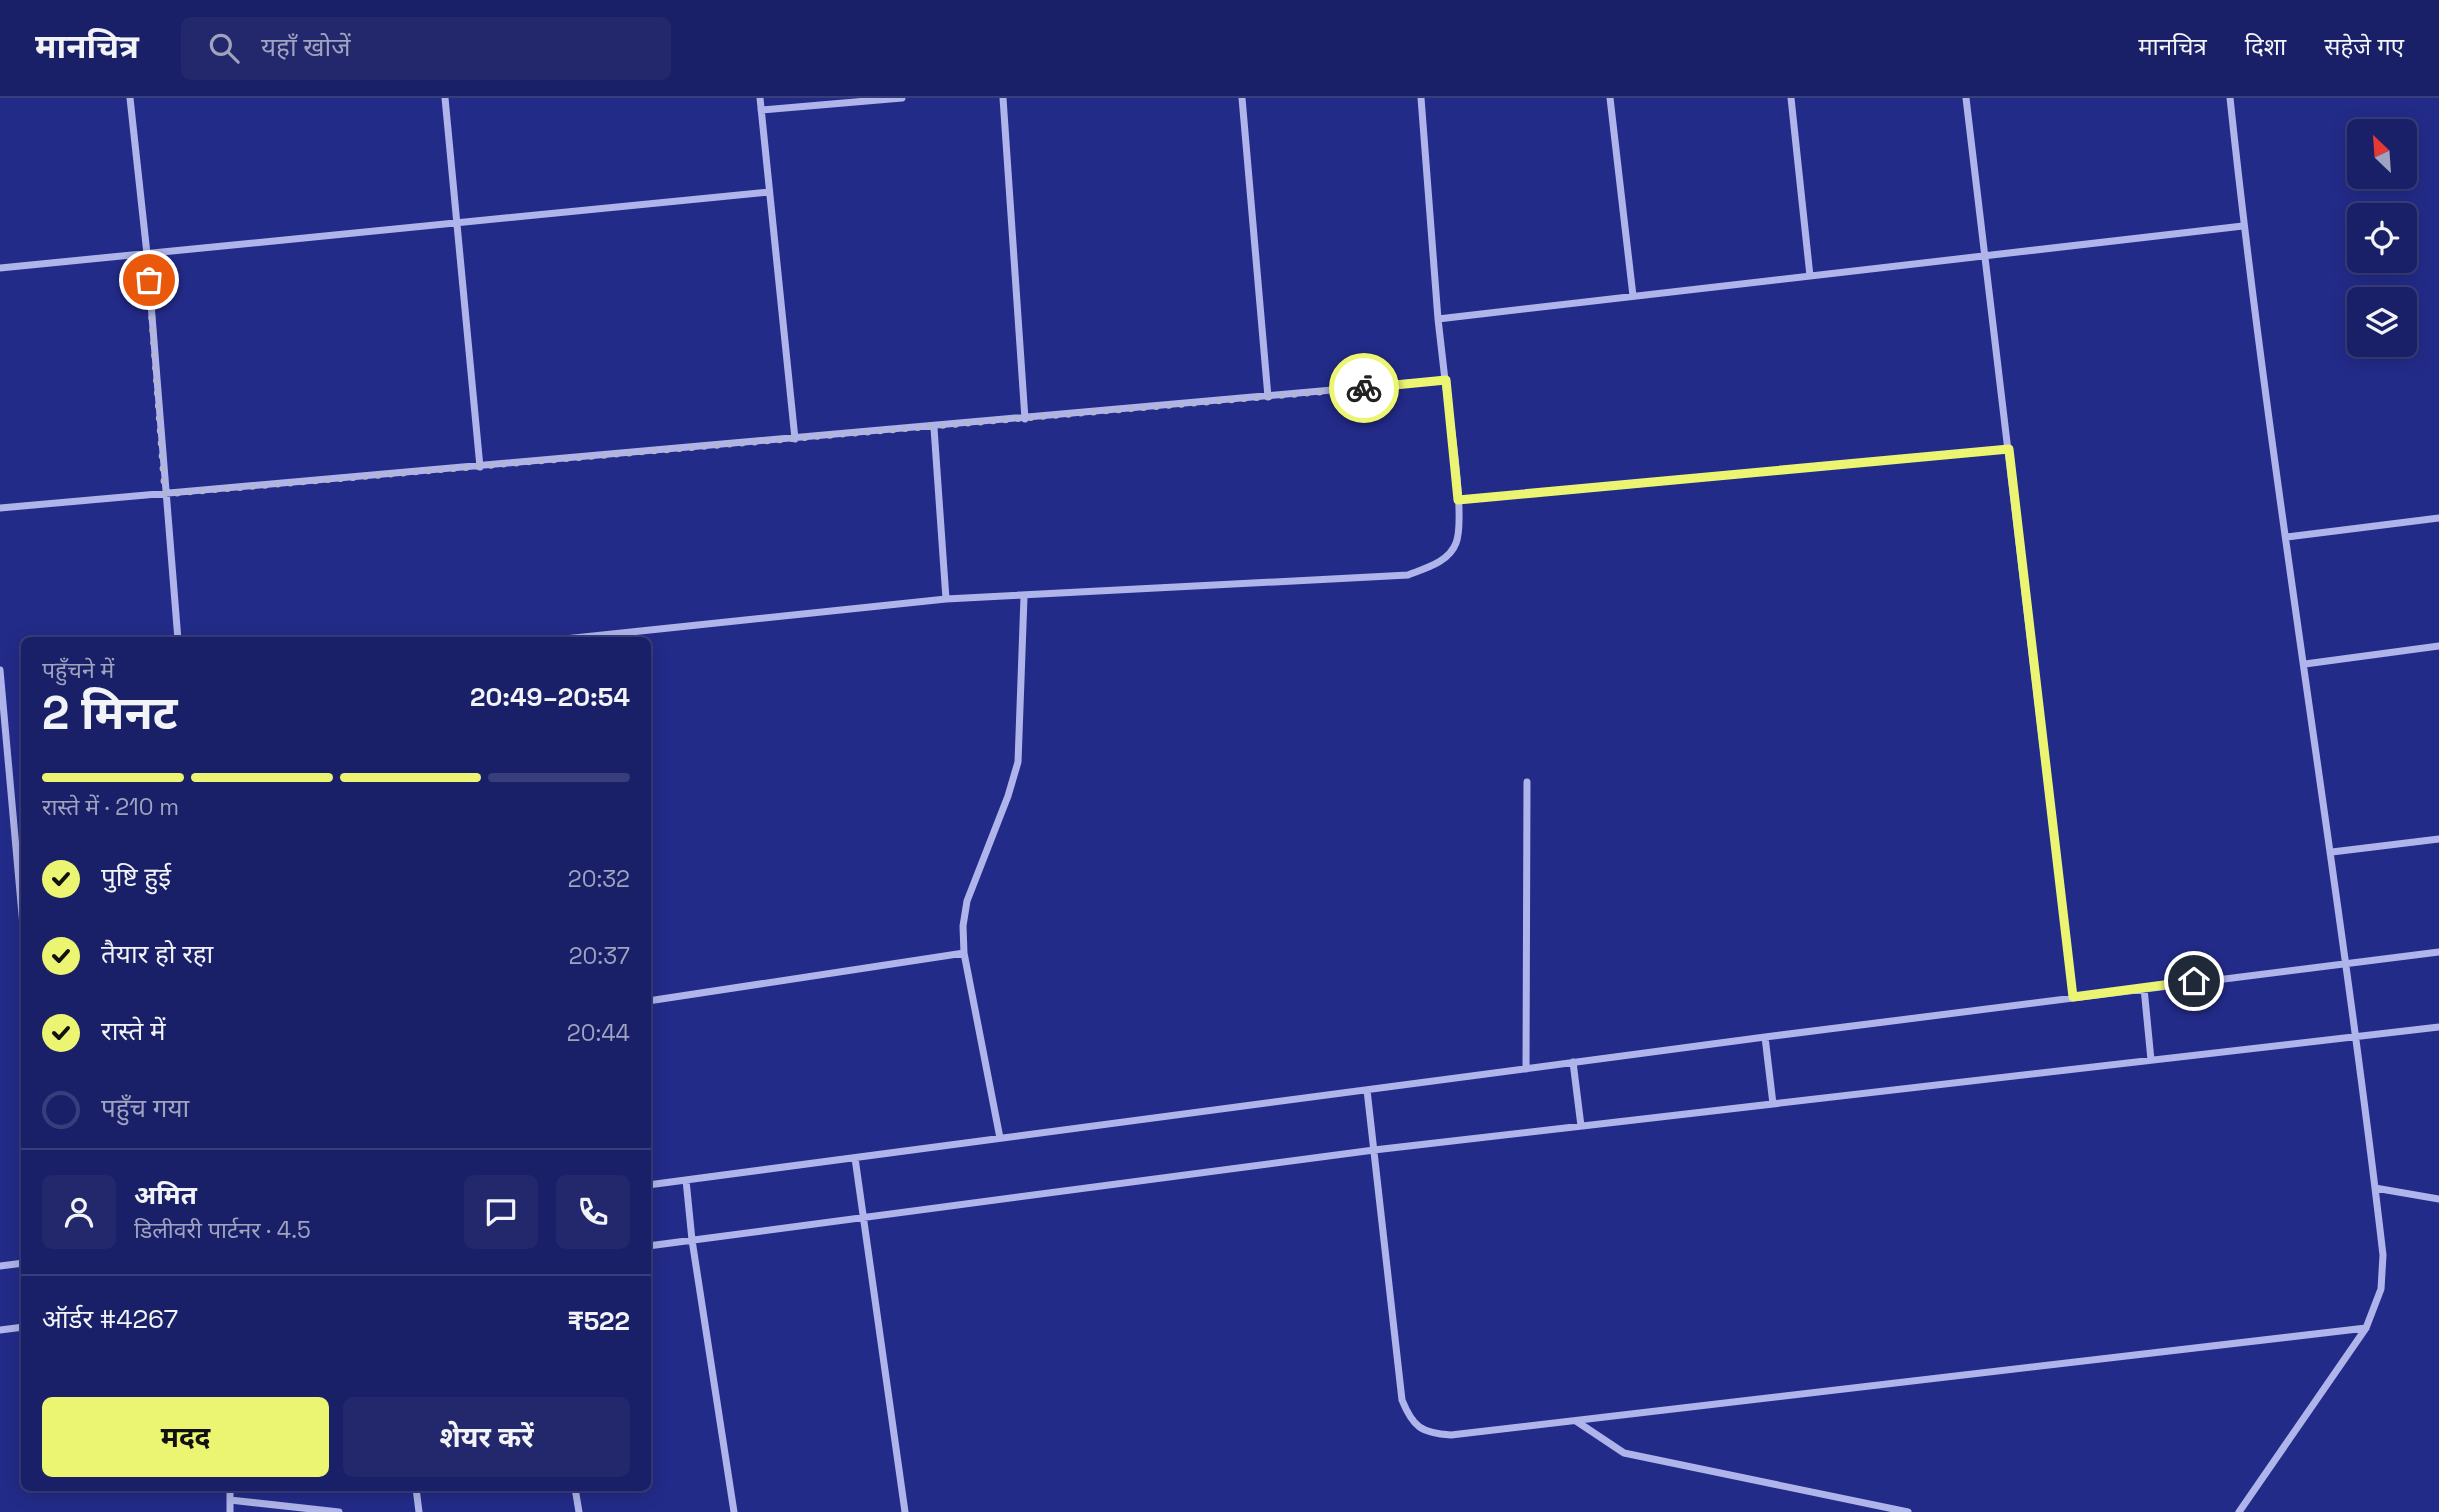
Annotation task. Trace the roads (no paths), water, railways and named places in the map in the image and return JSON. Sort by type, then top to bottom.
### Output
[{"type":"street","points":[[130,98],[147,254],[178,637]]},
{"type":"street","points":[[445,98],[480,467]]},
{"type":"street","points":[[760,98],[795,439]]},
{"type":"street","points":[[761,110],[902,98]]},
{"type":"street","points":[[1003,98],[1025,419]]},
{"type":"street","points":[[1242,98],[1268,397]]},
{"type":"street","points":[[584,637],[946,599],[1408,575],[1440,562],[1456,544],[1458,500],[1438,319],[1420,98]]},
{"type":"street","points":[[1610,98],[1633,296]]},
{"type":"street","points":[[1791,98],[1810,276]]},
{"type":"street","points":[[1966,98],[2073,997]]},
{"type":"street","points":[[2230,98],[2243,226],[2357,1037],[2382,1266],[2381,1289],[2366,1328],[2239,1512]]},
{"type":"street","points":[[0,268],[769,192]]},
{"type":"street","points":[[1438,319],[2243,226]]},
{"type":"street","points":[[0,508],[934,428],[1446,380]]},
{"type":"street","points":[[934,428],[946,599]]},
{"type":"street","points":[[1458,500],[2009,449]]},
{"type":"street","points":[[2287,537],[2439,518]]},
{"type":"street","points":[[1000,1138],[964,953],[967,901],[1008,796],[1017,762],[1024,597]]},
{"type":"street","points":[[2305,664],[2439,646]]},
{"type":"street","points":[[0,670],[21,904]]},
{"type":"street","points":[[1526,1069],[1527,782]]},
{"type":"street","points":[[2332,852],[2439,839]]},
{"type":"street","points":[[651,1185],[1573,1062],[2439,951]]},
{"type":"street","points":[[651,1001],[964,953]]},
{"type":"street","points":[[2144,988],[2151,1060]]},
{"type":"street","points":[[651,1246],[1374,1150],[2439,1027]]},
{"type":"street","points":[[1765,1037],[1773,1104]]},
{"type":"street","points":[[1573,1062],[1581,1126]]},
{"type":"street","points":[[1367,1090],[1402,1400],[1410,1421],[1429,1433],[1451,1435],[2366,1328]]},
{"type":"street","points":[[855,1158],[905,1512]]},
{"type":"street","points":[[686,1180],[692,1240],[734,1512]]},
{"type":"street","points":[[2375,1188],[2439,1199]]},
{"type":"street","points":[[0,1266],[21,1264]]},
{"type":"street","points":[[0,1330],[21,1327]]},
{"type":"street","points":[[1576,1420],[1624,1453],[1908,1512]]},
{"type":"street","points":[[230,1491],[230,1512]]},
{"type":"street","points":[[416,1491],[419,1512]]},
{"type":"street","points":[[576,1491],[579,1512]]},
{"type":"street","points":[[230,1500],[339,1512]]}]
